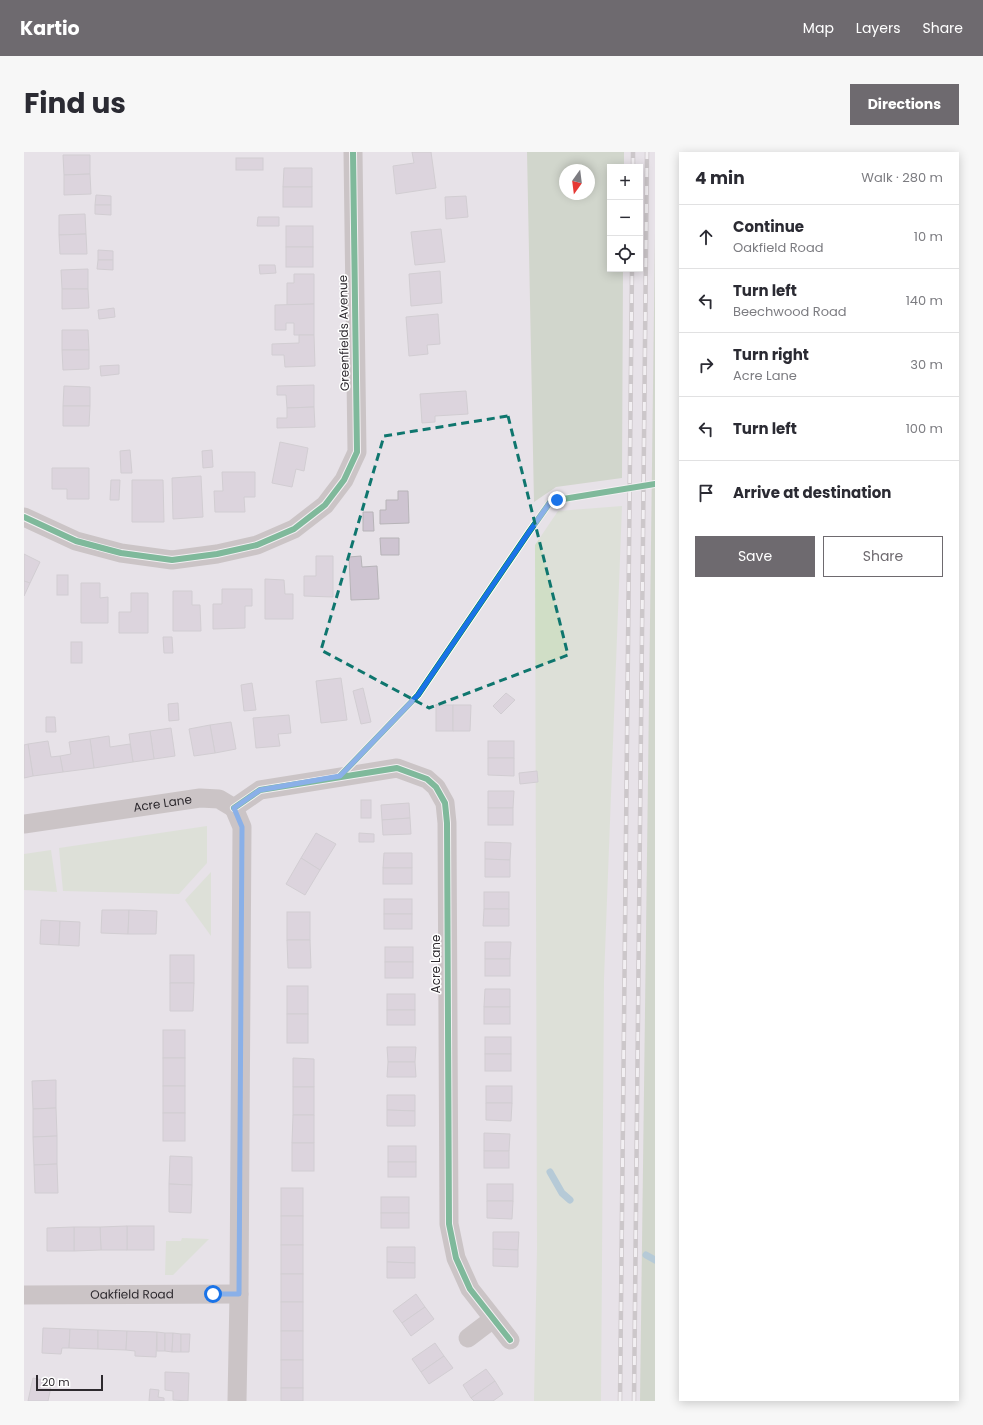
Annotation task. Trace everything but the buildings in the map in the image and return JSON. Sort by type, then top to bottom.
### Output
[{"type":"street","name":"Greenfields Avenue","points":[[24,517],[76,541],[121,554],[172,560],[217,554],[256,545],[294,529],[325,505],[344,480],[357,452],[353,152]]},
{"type":"street","name":"Acre Lane","points":[[24,824],[200,798],[219,799],[234,808],[260,790],[397,768],[428,779],[436,787],[445,802],[447,823],[449,1224],[456,1258],[470,1289],[510,1340]]},
{"type":"street","points":[[234,808],[242,827],[237,1401]]},
{"type":"street","name":"Oakfield Road","points":[[24,1295],[239,1294]]},
{"type":"street","points":[[468,1338],[494,1319]]},
{"type":"highlighted area","points":[[508,416],[568,655],[429,708],[321,650],[384,436]]},
{"type":"green space","points":[[527,152],[624,152],[624,164],[607,164],[607,272],[623,272],[622,478],[556,487],[534,502]]},
{"type":"green space","points":[[655,232],[655,1401],[640,1401]]},
{"type":"green space","points":[[622,506],[604,979],[601,1401],[534,1401],[537,1249],[535,545],[558,511]]},
{"type":"green space","points":[[207,826],[207,863],[179,894],[63,891],[59,848]]},
{"type":"green space","points":[[51,850],[57,892],[24,890],[24,854]]},
{"type":"green space","points":[[211,872],[211,936],[185,900]]},
{"type":"green space","points":[[182,1238],[209,1239],[173,1275],[165,1275],[166,1241],[181,1241]]},
{"type":"waterway","points":[[550,1172],[562,1193],[570,1200]]},
{"type":"waterway","points":[[646,1255],[655,1260]]},
{"type":"railway","points":[[633,152],[633,164]]},
{"type":"railway","points":[[634,1401],[647,152]]},
{"type":"railway","points":[[620,1401],[632,272]]},
{"type":"cycle path","points":[[24,517],[76,541],[121,553],[172,560],[217,554],[257,545],[294,529],[325,505],[344,480],[357,452],[353,152]]},
{"type":"cycle path","points":[[340,776],[418,695],[551,501],[655,484]]},
{"type":"cycle path","points":[[234,808],[260,790],[397,768],[427,779],[436,787],[445,803],[447,823],[449,1224],[456,1258],[470,1289],[510,1340]]},
{"type":"route","points":[[213,1294],[239,1294],[242,827],[234,808],[260,790],[340,776],[418,695],[551,501],[557,500]]}]
